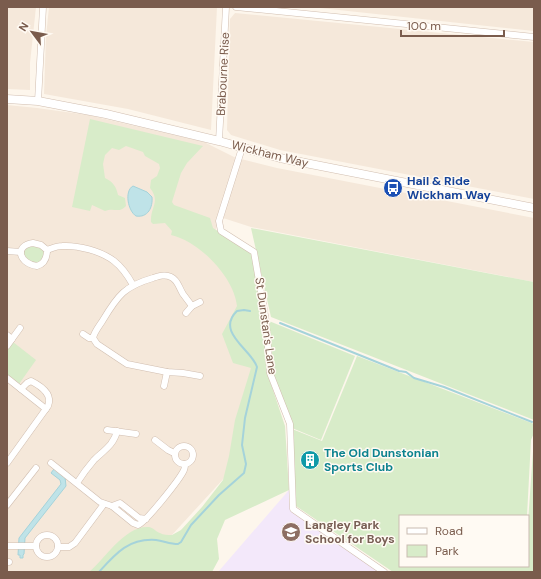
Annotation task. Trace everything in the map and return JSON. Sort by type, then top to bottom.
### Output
[{"type":"street","points":[[38,101],[43,7]]},
{"type":"street","name":"Brabourne Rise","points":[[219,141],[226,7]]},
{"type":"street","points":[[236,7],[534,37]]},
{"type":"street","name":"Wickham Way","points":[[7,99],[38,101],[106,114],[219,141],[280,158],[534,208]]},
{"type":"street","name":"St Dunstan's Lane","points":[[242,148],[219,221],[221,231],[254,252],[266,321],[270,373],[290,424],[293,510],[384,572]]},
{"type":"street","points":[[21,252],[26,245],[33,243],[42,245],[47,250]]},
{"type":"street","points":[[47,250],[58,246],[66,246],[84,248],[105,256],[113,260],[121,267],[133,285]]},
{"type":"street","points":[[21,252],[22,257],[28,264],[34,266],[40,265],[46,258],[47,250]]},
{"type":"street","points":[[7,251],[21,252]]},
{"type":"street","points":[[40,265],[42,272]]},
{"type":"street","points":[[93,338],[116,301],[133,285],[162,276],[170,276],[176,280],[183,294],[192,306]]},
{"type":"street","points":[[186,313],[192,306],[200,302]]},
{"type":"street","points":[[7,346],[10,337],[20,328]]},
{"type":"street","points":[[83,334],[89,338],[93,338],[97,344],[123,362],[131,365],[167,372],[200,376]]},
{"type":"street","points":[[164,386],[167,372]]},
{"type":"street","points":[[7,378],[46,409]]},
{"type":"street","points":[[7,463],[46,409],[50,401],[47,393],[31,381],[19,388]]},
{"type":"street","points":[[107,430],[136,434]]},
{"type":"street","points":[[77,482],[94,460],[110,445],[116,437],[117,431]]},
{"type":"street","points":[[155,440],[174,453]]},
{"type":"street","points":[[185,446],[191,449],[193,453],[189,463],[185,464],[178,462],[174,453],[177,448],[185,446]]},
{"type":"street","points":[[51,463],[104,504],[112,506],[120,503],[139,518],[146,519],[182,473],[185,464]]},
{"type":"street","points":[[7,505],[36,468]]},
{"type":"street","points":[[58,547],[69,547],[74,543],[104,504]]},
{"type":"street","points":[[48,536],[55,538],[58,547],[54,555],[48,557],[39,553],[36,546],[41,537],[48,536]]},
{"type":"street","points":[[7,546],[36,546]]},
{"type":"shaded area","points":[[7,7],[36,7],[30,63],[30,90],[7,89]]},
{"type":"shaded area","points":[[49,7],[217,7],[211,130],[128,109],[44,94],[46,36]]},
{"type":"shaded area","points":[[311,7],[534,7],[534,31]]},
{"type":"shaded area","points":[[235,13],[534,42],[534,199],[280,150],[231,135],[227,130],[230,19]]},
{"type":"shaded area","points":[[7,105],[88,115],[204,142],[236,158],[212,243],[238,291],[256,365],[226,476],[171,536],[95,572],[7,572]]},
{"type":"shaded area","points":[[241,159],[277,168],[534,218],[534,282],[251,227],[223,218]]},
{"type":"shaded area","name":"Langley Park School for Boys","points":[[289,490],[289,503],[385,572],[218,572]]},
{"type":"green space","points":[[90,119],[203,146],[187,163],[181,173],[172,202],[174,205],[210,218],[213,228],[253,253],[264,322],[267,372],[285,426],[289,490],[225,520],[217,539],[219,559],[212,572],[89,572],[116,544],[132,531],[149,527],[157,532],[172,535],[181,530],[202,507],[223,480],[235,420],[251,368],[233,363],[222,334],[237,306],[234,295],[222,272],[203,252],[182,239],[171,235],[172,231],[165,223],[153,224],[151,222],[155,197],[150,188],[151,180],[157,176],[160,168],[159,164],[145,156],[143,152],[126,146],[119,150],[112,148],[105,155],[103,164],[105,178],[114,185],[118,195],[125,198],[126,206],[121,210],[105,211],[92,205],[90,211],[72,207]]},
{"type":"green space","points":[[251,228],[534,282],[534,420],[271,317]]},
{"type":"green space","points":[[37,245],[45,252],[42,261],[34,264],[25,259],[23,252],[27,247]]},
{"type":"green space","points":[[269,321],[355,356],[321,440],[292,428],[272,371]]},
{"type":"green space","points":[[13,342],[36,360],[19,384],[7,374],[7,351]]},
{"type":"green space","points":[[357,356],[534,424],[534,433],[531,440],[527,515],[399,515],[399,567],[529,567],[528,515],[534,437],[534,572],[393,572],[293,504],[292,429],[322,441]]},
{"type":"water","points":[[133,186],[147,192],[152,197],[151,208],[147,214],[136,216],[129,206],[128,196],[130,189]]},
{"type":"water","points":[[54,469],[65,477],[66,486],[25,538],[23,558],[20,558],[20,555],[18,555],[19,538],[61,484],[60,480],[51,473]]},
{"type":"waterway","points":[[99,572],[117,553],[138,541],[156,540],[172,544],[178,544],[181,542],[191,525],[219,495],[244,473],[246,464],[242,445],[245,418],[257,367],[232,333],[230,326],[231,319],[237,311],[250,311]]},
{"type":"waterway","points":[[280,323],[399,371],[406,372],[414,378],[444,387],[532,422]]},
{"type":"place","name":"Hail & Ride Wickham Way","points":[[393,188]]},
{"type":"place","name":"The Old Dunstonian Sports Club","points":[[310,460]]},
{"type":"place","name":"Langley Park School for Boys","points":[[291,532]]}]
